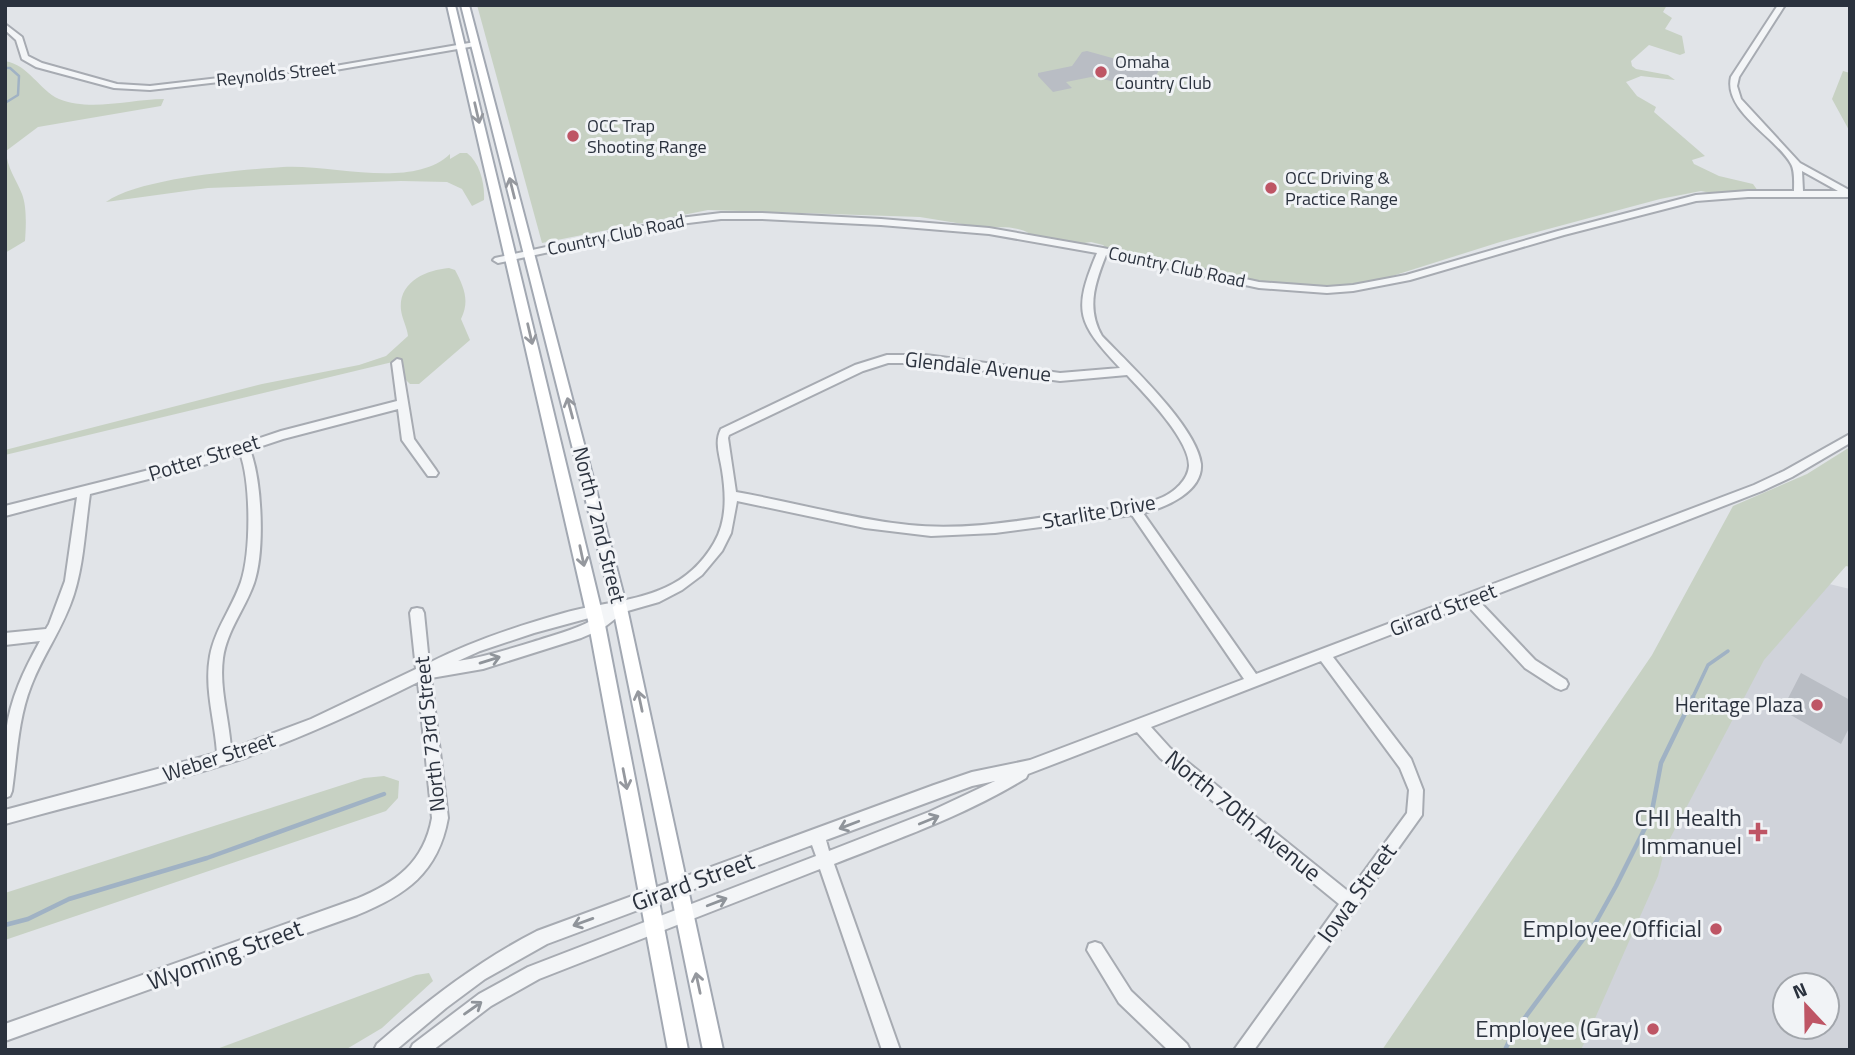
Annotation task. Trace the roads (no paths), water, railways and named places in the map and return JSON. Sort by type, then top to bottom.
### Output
[{"type":"main road","name":"North 72nd Street","points":[[451,5],[468,45],[529,253],[620,608],[713,1050]]},
{"type":"main road","name":"North 72nd Street","points":[[465,5],[468,45],[505,258],[594,611],[678,1050]]},
{"type":"street","points":[[1782,5],[1735,77],[1732,86],[1742,107],[1797,165],[1850,193]]},
{"type":"street","points":[[5,26],[16,34],[23,53],[29,60],[117,86]]},
{"type":"street","name":"Reynolds Street","points":[[117,86],[150,88],[219,80],[277,78],[468,45]]},
{"type":"street","points":[[1797,165],[1799,194]]},
{"type":"street","name":"Country Club Road","points":[[505,258],[680,221],[741,215],[958,228],[1103,251],[1259,285],[1307,290],[1347,289],[1407,278],[1681,201],[1731,194],[1850,193]]},
{"type":"street","name":"Starlite Drive","points":[[732,496],[874,524],[932,531],[1012,526],[1133,509],[1170,499],[1184,488],[1195,467],[1184,436],[1098,338],[1086,313],[1085,299],[1103,251]]},
{"type":"street","name":"Glendale Avenue","points":[[732,496],[722,438],[727,430],[798,399],[859,368],[887,359],[926,359],[1060,377],[1129,372]]},
{"type":"street","points":[[397,363],[410,446],[432,472]]},
{"type":"street","name":"Potter Street","points":[[5,511],[244,449],[281,435],[402,404]]},
{"type":"street","name":"Girard Street","points":[[387,1048],[459,985],[490,964],[543,937],[972,779],[1030,767],[1140,726],[1759,488],[1797,470],[1850,438]]},
{"type":"street","points":[[224,756],[224,734],[215,673],[218,649],[251,571],[252,475],[244,449]]},
{"type":"street","points":[[5,792],[14,720],[23,688],[64,606],[70,587],[84,491]]},
{"type":"street","points":[[620,608],[669,591],[705,564],[723,536],[732,512],[732,496]]},
{"type":"street","points":[[1133,509],[1254,682]]},
{"type":"street","points":[[1470,600],[1530,664],[1561,684]]},
{"type":"street","name":"Weber Street","points":[[5,817],[129,785],[224,756],[293,732],[479,646],[594,611],[620,608]]},
{"type":"street","name":"Weber Street","points":[[424,673],[483,663],[597,625],[620,608]]},
{"type":"street","name":"North 73rd Street","points":[[418,613],[440,818],[439,831],[430,853]]},
{"type":"street","points":[[5,639],[48,635]]},
{"type":"street","name":"Iowa Street","points":[[1244,1050],[1414,814],[1417,804],[1413,778],[1324,655]]},
{"type":"street","name":"North 70th Avenue","points":[[1140,726],[1165,753],[1350,903]]},
{"type":"street","name":"Girard Street","points":[[419,1050],[464,1014],[515,983],[577,955],[961,806],[989,793],[1030,767]]},
{"type":"street","points":[[817,837],[891,1050]]},
{"type":"street","name":"Wyoming Street","points":[[5,1033],[376,900],[403,883],[430,853]]},
{"type":"street","points":[[1095,950],[1125,996],[1181,1050]]},
{"type":"waterway","points":[[5,68],[10,68],[19,76],[18,95],[5,103]]},
{"type":"waterway","points":[[1692,699],[1708,665],[1728,651]]},
{"type":"waterway","points":[[1505,1050],[1512,1035],[1596,922],[1616,886],[1651,816],[1661,763],[1693,697]]},
{"type":"waterway","points":[[5,925],[28,919],[69,899],[207,858],[384,794]]},
{"type":"place","name":"Omaha Country Club","points":[[1101,72]]},
{"type":"place","name":"OCC Trap Shooting Range","points":[[573,136]]},
{"type":"place","name":"OCC Driving & Practice Range","points":[[1271,188]]},
{"type":"place","name":"Heritage Plaza","points":[[1817,705]]},
{"type":"place","name":"CHI Health Immanuel","points":[[1758,832]]},
{"type":"place","name":"Employee/Official","points":[[1716,929]]},
{"type":"place","name":"Employee (Gray)","points":[[1653,1029]]}]
